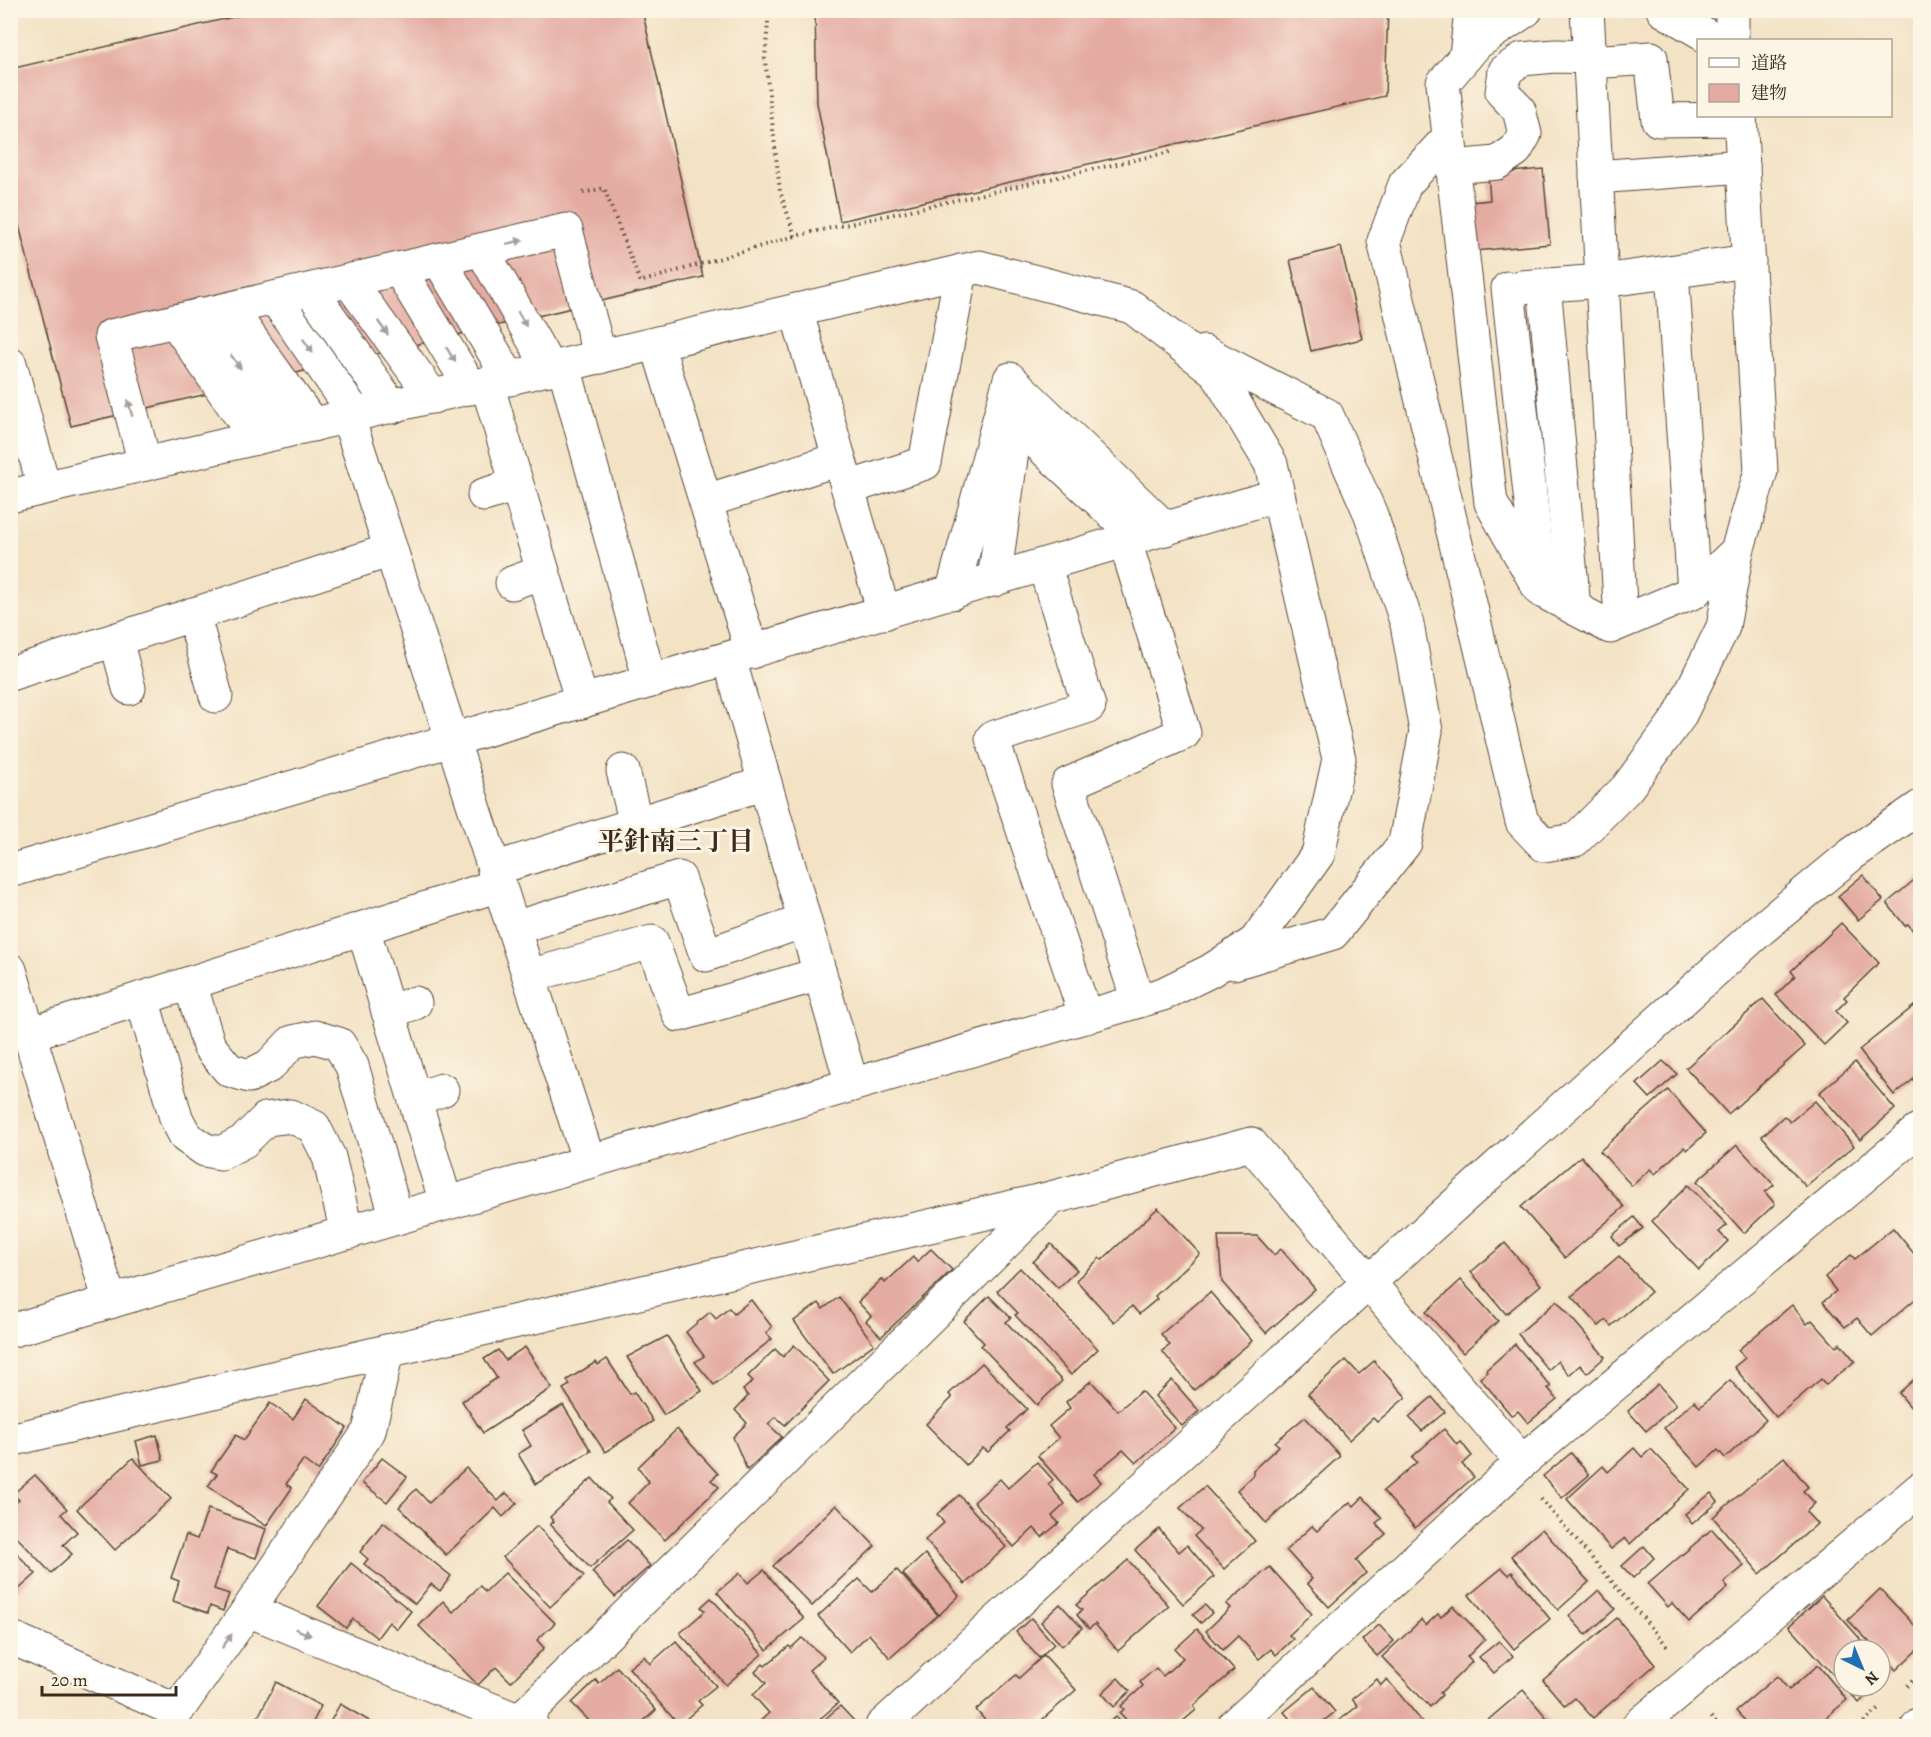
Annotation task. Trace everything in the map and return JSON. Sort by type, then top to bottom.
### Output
[{"type":"street","points":[[1466,56],[1471,10]]},
{"type":"street","points":[[1526,10],[1477,43],[1443,83],[1491,503],[1540,590],[1610,627],[1694,592],[1737,551]]},
{"type":"street","points":[[1587,10],[1621,622]]},
{"type":"street","points":[[1663,10],[1706,35],[1708,39]]},
{"type":"street","points":[[1732,10],[1732,39]]},
{"type":"street","points":[[1555,56],[1590,59],[1651,58],[1658,120],[1740,117],[1761,471],[1737,551],[1723,627],[1679,717],[1627,788],[1575,840],[1544,845],[1522,822],[1384,241],[1405,184],[1451,152],[1497,163],[1516,150],[1526,134],[1519,110],[1502,92],[1505,70],[1522,59],[1555,56]]},
{"type":"street","points":[[1596,177],[1743,166]]},
{"type":"street","points":[[145,464],[111,336],[566,230],[600,357]]},
{"type":"street","points":[[482,250],[557,367],[650,681]]},
{"type":"street","points":[[439,260],[489,384],[516,485],[527,577],[582,702]]},
{"type":"street","points":[[1467,291],[1602,281],[1749,261]]},
{"type":"street","points":[[10,496],[979,267],[1132,307],[1216,372],[1271,465],[1339,759],[1318,854],[1255,942],[1210,971],[1163,994],[10,1331]]},
{"type":"street","points":[[399,269],[489,384]]},
{"type":"street","points":[[706,501],[843,474],[925,463],[961,272]]},
{"type":"street","points":[[1672,272],[1694,592]]},
{"type":"street","points":[[349,281],[433,397]]},
{"type":"street","points":[[1544,285],[1574,608]]},
{"type":"street","points":[[1508,288],[1540,590]]},
{"type":"street","points":[[312,290],[392,407]]},
{"type":"street","points":[[275,298],[352,416],[391,550],[589,1162]]},
{"type":"street","points":[[796,310],[884,613]]},
{"type":"street","points":[[202,315],[285,431]]},
{"type":"street","points":[[202,315],[285,431]]},
{"type":"street","points":[[1170,335],[1327,415],[1371,515],[1407,624],[1426,731],[1405,843],[1333,933],[1210,971]]},
{"type":"street","points":[[657,344],[706,501],[741,655],[765,783],[852,1085]]},
{"type":"street","points":[[10,364],[44,487]]},
{"type":"street","points":[[952,593],[1010,379],[1143,536],[1184,734],[1068,784],[1138,1001]]},
{"type":"street","points":[[994,580],[1016,423],[1143,536]]},
{"type":"street","points":[[484,495],[516,485]]},
{"type":"street","points":[[10,871],[1278,495]]},
{"type":"street","points":[[10,674],[391,550]]},
{"type":"street","points":[[1044,565],[1089,706],[992,738],[1086,1017]]},
{"type":"street","points":[[193,614],[216,696]]},
{"type":"street","points":[[116,640],[129,688]]},
{"type":"street","points":[[623,771],[636,824]]},
{"type":"street","points":[[29,1034],[363,928],[636,824],[765,783]]},
{"type":"street","points":[[882,1726],[1760,930],[1852,854],[1920,807]]},
{"type":"street","points":[[514,928],[680,878],[706,955],[804,921]]},
{"type":"street","points":[[363,928],[402,1007],[429,1095],[446,1203]]},
{"type":"street","points":[[529,976],[652,942],[679,1015],[820,974]]},
{"type":"street","points":[[10,970],[110,1302]]},
{"type":"street","points":[[190,983],[209,1046],[229,1070],[249,1076],[269,1066],[292,1042],[315,1037],[339,1044],[352,1066],[397,1218]]},
{"type":"street","points":[[141,998],[176,1118],[186,1137],[205,1150],[221,1154],[244,1141],[266,1119],[291,1116],[314,1127],[328,1157],[348,1233]]},
{"type":"street","points":[[1234,1726],[1522,1462],[1920,1129]]},
{"type":"street","points":[[10,1440],[1051,1198],[1251,1144],[1522,1462]]},
{"type":"street","points":[[248,1610],[526,1724],[1051,1198]]},
{"type":"street","points":[[10,1637],[177,1711],[369,1431],[387,1351]]},
{"type":"street","points":[[1638,1726],[1920,1489]]},
{"type":"path","points":[[769,10],[765,59],[780,191],[795,236],[1170,152]]},
{"type":"path","points":[[1522,1462],[1527,1482],[1695,1679]]},
{"type":"building","points":[[263,10],[642,10],[703,277],[71,426],[10,191],[10,69]]},
{"type":"building","points":[[815,10],[1388,10],[1385,96],[840,221],[817,103]]},
{"type":"building","points":[[1543,169],[1550,244],[1464,252],[1460,203],[1490,200],[1488,174]]},
{"type":"building","points":[[1341,247],[1362,339],[1311,351],[1290,260]]},
{"type":"building","points":[[1863,875],[1883,900],[1858,920],[1838,896]]},
{"type":"building","points":[[1920,875],[1920,940],[1908,924],[1905,926],[1887,903]]},
{"type":"building","points":[[1841,923],[1879,963],[1844,997],[1847,1000],[1836,1011],[1847,1023],[1824,1045],[1776,995],[1795,976],[1791,971]]},
{"type":"building","points":[[1763,999],[1805,1046],[1728,1114],[1686,1068]]},
{"type":"building","points":[[1914,1006],[1920,1012],[1920,1074],[1894,1095],[1859,1050]]},
{"type":"building","points":[[1663,1061],[1677,1074],[1650,1098],[1637,1084]]},
{"type":"building","points":[[1855,1062],[1895,1109],[1860,1140],[1819,1093]]},
{"type":"building","points":[[1668,1090],[1706,1133],[1687,1150],[1684,1147],[1655,1174],[1650,1169],[1632,1186],[1600,1151]]},
{"type":"building","points":[[1815,1101],[1854,1146],[1806,1187],[1762,1136],[1784,1116],[1790,1122]]},
{"type":"building","points":[[1737,1145],[1774,1185],[1765,1192],[1775,1204],[1744,1233],[1697,1181]]},
{"type":"building","points":[[1581,1156],[1624,1207],[1565,1258],[1521,1207]]},
{"type":"building","points":[[1688,1185],[1727,1225],[1719,1232],[1728,1241],[1699,1270],[1652,1221]]},
{"type":"building","points":[[1158,1208],[1200,1254],[1155,1296],[1157,1299],[1139,1314],[1132,1306],[1114,1322],[1076,1280],[1100,1258],[1102,1260]]},
{"type":"building","points":[[1634,1217],[1643,1228],[1619,1246],[1612,1236]]},
{"type":"building","points":[[1893,1228],[1920,1261],[1920,1295],[1872,1336],[1857,1318],[1845,1327],[1823,1302],[1836,1291],[1825,1277],[1851,1255],[1855,1259]]},
{"type":"building","points":[[1218,1236],[1257,1236],[1274,1255],[1281,1249],[1315,1289],[1266,1333],[1222,1282]]},
{"type":"building","points":[[1505,1243],[1541,1285],[1506,1314],[1471,1272]]},
{"type":"building","points":[[1051,1244],[1077,1270],[1058,1288],[1033,1262]]},
{"type":"building","points":[[931,1249],[952,1270],[881,1337],[866,1321],[871,1316],[858,1302],[882,1279],[885,1283],[913,1257],[917,1262]]},
{"type":"building","points":[[1619,1256],[1651,1292],[1611,1326],[1606,1320],[1599,1326],[1572,1296]]},
{"type":"building","points":[[1020,1268],[1098,1349],[1071,1375],[1015,1315],[1018,1313],[997,1291]]},
{"type":"building","points":[[1461,1280],[1498,1321],[1463,1353],[1426,1312]]},
{"type":"building","points":[[1210,1292],[1252,1341],[1194,1390],[1162,1351],[1170,1345],[1161,1334]]},
{"type":"building","points":[[989,1296],[1011,1318],[1006,1322],[1062,1381],[1037,1405],[981,1346],[984,1343],[964,1321]]},
{"type":"building","points":[[839,1297],[874,1344],[833,1374],[794,1321],[819,1303],[823,1309]]},
{"type":"building","points":[[751,1300],[772,1327],[766,1333],[772,1339],[714,1385],[695,1362],[704,1356],[686,1332],[710,1312],[716,1319],[729,1308],[734,1314]]},
{"type":"building","points":[[1557,1301],[1605,1357],[1587,1373],[1580,1365],[1569,1375],[1558,1361],[1548,1370],[1518,1334]]},
{"type":"building","points":[[1792,1305],[1807,1324],[1812,1320],[1836,1347],[1840,1343],[1855,1361],[1826,1385],[1821,1379],[1776,1417],[1734,1367],[1745,1358],[1738,1350]]},
{"type":"building","points":[[667,1336],[702,1391],[664,1415],[627,1357]]},
{"type":"building","points":[[1515,1344],[1551,1387],[1548,1388],[1557,1399],[1528,1423],[1518,1411],[1512,1416],[1480,1378]]},
{"type":"building","points":[[794,1345],[829,1381],[785,1425],[776,1417],[768,1424],[782,1437],[747,1470],[733,1437],[747,1423],[735,1410],[748,1396],[743,1390],[753,1381],[748,1376],[775,1349],[783,1357]]},
{"type":"building","points":[[525,1347],[552,1388],[483,1433],[462,1401],[497,1378],[484,1359],[498,1350],[505,1360]]},
{"type":"building","points":[[607,1359],[630,1394],[634,1392],[653,1421],[605,1452],[563,1389],[570,1385],[567,1380],[596,1362],[598,1365]]},
{"type":"building","points":[[1346,1360],[1359,1374],[1374,1361],[1406,1397],[1377,1422],[1373,1418],[1349,1440],[1308,1394]]},
{"type":"building","points":[[982,1363],[1027,1409],[1007,1428],[1010,1431],[988,1452],[983,1448],[966,1465],[926,1424],[952,1398],[949,1394]]},
{"type":"building","points":[[1920,1374],[1920,1419],[1899,1393]]},
{"type":"building","points":[[1172,1380],[1199,1411],[1182,1426],[1155,1396]]},
{"type":"building","points":[[1730,1380],[1766,1420],[1725,1458],[1718,1450],[1699,1467],[1664,1428],[1694,1401],[1700,1407]]},
{"type":"building","points":[[1091,1381],[1118,1411],[1141,1391],[1175,1428],[1136,1463],[1123,1450],[1094,1474],[1101,1482],[1078,1502],[1038,1456],[1059,1438],[1049,1426],[1070,1408],[1066,1402]]},
{"type":"building","points":[[1658,1384],[1676,1405],[1646,1431],[1628,1411]]},
{"type":"building","points":[[1432,1397],[1445,1412],[1422,1431],[1409,1417]]},
{"type":"building","points":[[306,1399],[347,1428],[318,1471],[303,1460],[286,1484],[292,1488],[266,1526],[208,1486],[217,1474],[211,1471],[236,1435],[244,1440],[270,1403],[293,1419]]},
{"type":"building","points":[[563,1405],[591,1451],[536,1484],[518,1454],[531,1446],[522,1430]]},
{"type":"building","points":[[1305,1417],[1340,1456],[1266,1523],[1237,1490],[1253,1475],[1253,1470],[1279,1446],[1275,1442]]},
{"type":"building","points":[[677,1429],[718,1474],[711,1480],[719,1487],[665,1540],[628,1503],[649,1482],[638,1467]]},
{"type":"building","points":[[1444,1429],[1457,1445],[1461,1442],[1472,1456],[1462,1464],[1474,1477],[1415,1528],[1383,1491],[1417,1462],[1412,1457]]},
{"type":"building","points":[[157,1435],[163,1460],[142,1465],[136,1441]]},
{"type":"building","points":[[1634,1448],[1642,1457],[1651,1449],[1689,1489],[1630,1544],[1625,1538],[1611,1549],[1567,1499],[1603,1466],[1608,1472]]},
{"type":"building","points":[[1571,1453],[1589,1475],[1562,1498],[1543,1476]]},
{"type":"building","points":[[1784,1457],[1808,1487],[1803,1491],[1815,1503],[1806,1512],[1817,1524],[1760,1574],[1713,1517]]},
{"type":"building","points":[[133,1458],[171,1499],[115,1550],[77,1509]]},
{"type":"building","points":[[382,1458],[407,1477],[387,1502],[362,1483]]},
{"type":"building","points":[[1037,1462],[1053,1480],[1048,1484],[1065,1504],[1052,1516],[1059,1523],[1042,1537],[1034,1528],[1014,1547],[974,1502],[1000,1479],[1008,1488]]},
{"type":"building","points":[[466,1468],[498,1501],[506,1493],[517,1503],[503,1517],[495,1508],[446,1555],[399,1507],[416,1489],[429,1503]]},
{"type":"building","points":[[35,1475],[67,1509],[61,1514],[77,1532],[63,1545],[72,1554],[51,1573],[10,1530],[10,1507],[19,1500],[13,1494]]},
{"type":"building","points":[[592,1478],[611,1499],[607,1502],[633,1530],[590,1568],[550,1524],[554,1522],[550,1517]]},
{"type":"building","points":[[1205,1486],[1255,1541],[1224,1569],[1194,1536],[1201,1530],[1180,1508]]},
{"type":"building","points":[[1711,1493],[1718,1502],[1692,1524],[1685,1514]]},
{"type":"building","points":[[959,1495],[1006,1547],[965,1584],[925,1540],[944,1523],[937,1514]]},
{"type":"building","points":[[1363,1497],[1382,1518],[1376,1523],[1386,1534],[1356,1560],[1366,1573],[1329,1607],[1307,1583],[1312,1579],[1286,1550],[1312,1526],[1317,1531],[1350,1502],[1354,1506]]},
{"type":"building","points":[[836,1505],[875,1546],[812,1606],[773,1566]]},
{"type":"building","points":[[208,1509],[266,1529],[256,1558],[227,1549],[214,1589],[229,1594],[223,1611],[210,1606],[208,1613],[173,1601],[179,1581],[171,1578],[186,1535],[197,1539]]},
{"type":"building","points":[[383,1522],[451,1576],[440,1591],[431,1584],[415,1604],[364,1564],[368,1559],[360,1552]]},
{"type":"building","points":[[537,1526],[584,1576],[550,1607],[503,1557]]},
{"type":"building","points":[[1159,1529],[1179,1552],[1187,1545],[1214,1577],[1183,1604],[1135,1550]]},
{"type":"building","points":[[1542,1529],[1589,1582],[1558,1610],[1511,1556]]},
{"type":"building","points":[[1712,1529],[1744,1566],[1724,1583],[1728,1588],[1689,1622],[1672,1603],[1668,1607],[1648,1584]]},
{"type":"building","points":[[627,1540],[650,1566],[615,1597],[592,1572]]},
{"type":"building","points":[[10,1546],[36,1574],[10,1597]]},
{"type":"building","points":[[1644,1546],[1654,1558],[1633,1578],[1622,1566]]},
{"type":"building","points":[[925,1554],[959,1596],[939,1615],[903,1574]]},
{"type":"building","points":[[1128,1560],[1169,1606],[1118,1651],[1095,1624],[1089,1629],[1077,1615],[1082,1610],[1076,1605]]},
{"type":"building","points":[[351,1563],[411,1611],[397,1629],[389,1622],[377,1638],[353,1619],[346,1628],[318,1606]]},
{"type":"building","points":[[1270,1567],[1312,1614],[1289,1635],[1293,1639],[1276,1655],[1271,1649],[1259,1659],[1238,1636],[1223,1650],[1206,1631],[1230,1608],[1226,1604]]},
{"type":"building","points":[[1502,1568],[1509,1575],[1512,1572],[1550,1619],[1514,1649],[1469,1595]]},
{"type":"building","points":[[764,1570],[804,1619],[767,1650],[717,1592],[740,1573],[748,1583]]},
{"type":"building","points":[[897,1570],[938,1615],[890,1658],[869,1634],[850,1652],[818,1616],[859,1579],[872,1592]]},
{"type":"building","points":[[505,1573],[555,1623],[537,1640],[544,1648],[511,1682],[496,1667],[478,1685],[419,1626],[443,1601],[453,1612],[480,1586],[485,1592]]},
{"type":"building","points":[[1880,1589],[1920,1631],[1920,1647],[1896,1670],[1892,1666],[1892,1638],[1865,1638],[1848,1620]]},
{"type":"building","points":[[1599,1590],[1615,1609],[1586,1635],[1569,1616]]},
{"type":"building","points":[[1822,1596],[1859,1638],[1832,1638],[1832,1673],[1789,1626]]},
{"type":"building","points":[[711,1598],[762,1654],[726,1685],[680,1633],[705,1611],[701,1607]]},
{"type":"building","points":[[1060,1604],[1082,1628],[1062,1646],[1041,1622]]},
{"type":"building","points":[[1205,1605],[1212,1613],[1201,1623],[1193,1615]]},
{"type":"building","points":[[1453,1606],[1485,1639],[1467,1657],[1472,1662],[1440,1693],[1442,1695],[1430,1707],[1382,1657],[1421,1620],[1426,1625],[1438,1614],[1441,1617]]},
{"type":"building","points":[[1031,1618],[1054,1644],[1039,1658],[1016,1632]]},
{"type":"building","points":[[1617,1618],[1655,1665],[1593,1718],[1575,1698],[1565,1706],[1543,1680]]},
{"type":"building","points":[[1379,1625],[1394,1641],[1377,1656],[1362,1640]]},
{"type":"building","points":[[1197,1629],[1234,1670],[1194,1706],[1196,1710],[1177,1726],[1132,1726],[1120,1713],[1124,1709],[1121,1706],[1143,1686],[1140,1682],[1156,1668],[1163,1676],[1183,1658],[1175,1649]]},
{"type":"building","points":[[802,1638],[824,1657],[809,1670],[838,1703],[812,1726],[755,1726],[769,1713],[753,1695],[766,1683],[755,1672]]},
{"type":"building","points":[[676,1641],[716,1686],[698,1701],[702,1705],[679,1725],[629,1668],[644,1656],[650,1664]]},
{"type":"building","points":[[1499,1641],[1513,1656],[1494,1673],[1479,1657]]},
{"type":"building","points":[[1044,1655],[1076,1690],[1035,1726],[990,1726],[976,1710],[1016,1675],[1019,1678]]},
{"type":"building","points":[[1818,1665],[1832,1682],[1832,1698],[1847,1700],[1816,1726],[1750,1726],[1736,1711],[1777,1676],[1789,1690]]},
{"type":"building","points":[[617,1667],[656,1710],[638,1726],[594,1726],[572,1703],[596,1680],[599,1684]]},
{"type":"building","points":[[1118,1678],[1130,1691],[1114,1707],[1102,1693]]},
{"type":"building","points":[[1377,1679],[1381,1685],[1387,1679],[1424,1724],[1421,1726],[1332,1726],[1358,1706],[1352,1699]]},
{"type":"building","points":[[276,1682],[321,1706],[311,1726],[254,1725]]},
{"type":"building","points":[[1314,1687],[1335,1712],[1317,1726],[1296,1726],[1284,1712]]},
{"type":"building","points":[[1523,1690],[1554,1726],[1481,1726]]},
{"type":"building","points":[[1854,1698],[1864,1698],[1859,1703]]},
{"type":"building","points":[[340,1704],[378,1726],[328,1726]]},
{"type":"building","points":[[840,1706],[855,1722],[850,1726],[830,1726],[824,1720]]},
{"type":"building","points":[[1116,1717],[1125,1726],[1105,1726]]},
{"type":"district","name":"平針南三丁目","points":[[676,841]]}]
